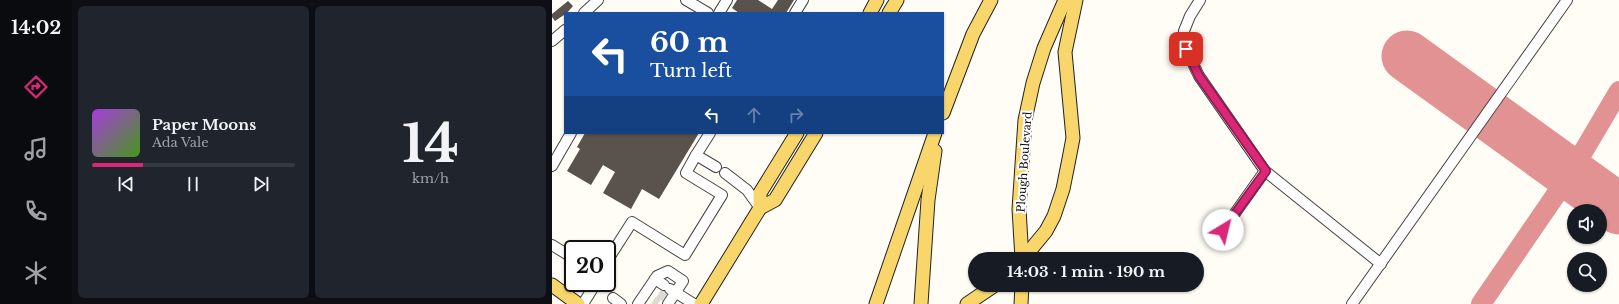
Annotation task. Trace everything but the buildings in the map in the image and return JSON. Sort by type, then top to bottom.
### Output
[{"type":"main road","points":[[890,12],[897,0]]},
{"type":"main road","points":[[944,110],[973,34],[990,0]]},
{"type":"main road","name":"Plough Boulevard","points":[[1022,252],[1019,209],[1025,120],[1033,83],[1044,48],[1065,0]]},
{"type":"main road","points":[[1029,252],[1046,231],[1054,216],[1063,189],[1073,138],[1065,52],[1076,0]]},
{"type":"main road","points":[[760,208],[760,193],[796,134]]},
{"type":"main road","points":[[701,304],[760,208],[775,200],[815,134]]},
{"type":"main road","points":[[876,304],[937,134]]},
{"type":"main road","points":[[921,304],[928,200],[937,134]]},
{"type":"main road","points":[[552,285],[578,304]]},
{"type":"main road","points":[[967,304],[985,292]]},
{"type":"main road","points":[[1021,304],[1022,292]]},
{"type":"street","points":[[585,12],[598,0]]},
{"type":"street","points":[[686,0],[706,12]]},
{"type":"street","points":[[720,12],[727,0]]},
{"type":"street","points":[[797,12],[803,0]]},
{"type":"street","points":[[1200,0],[1190,16],[1184,30],[1186,49],[1199,76],[1266,171],[1381,264]]},
{"type":"street","points":[[1352,304],[1567,0]]},
{"type":"street","points":[[552,42],[564,31]]},
{"type":"street","points":[[552,166],[571,134]]},
{"type":"street","points":[[616,247],[632,222],[685,255],[722,195],[686,173],[709,134]]},
{"type":"street","points":[[696,155],[721,170],[748,190],[760,208]]},
{"type":"street","points":[[1223,230],[1266,171]]},
{"type":"street","points":[[552,245],[564,252]]},
{"type":"street","points":[[583,304],[590,292]]},
{"type":"street","points":[[638,304],[661,293],[694,304]]},
{"type":"taxiway","points":[[1481,304],[1570,174],[1619,91]]},
{"type":"runway","points":[[1407,56],[1619,209]]},
{"type":"tunnel","points":[[659,293],[665,297]]},
{"type":"tunnel","points":[[653,301],[658,304]]},
{"type":"route","points":[[1186,49],[1199,76],[1266,171],[1223,230]]}]
